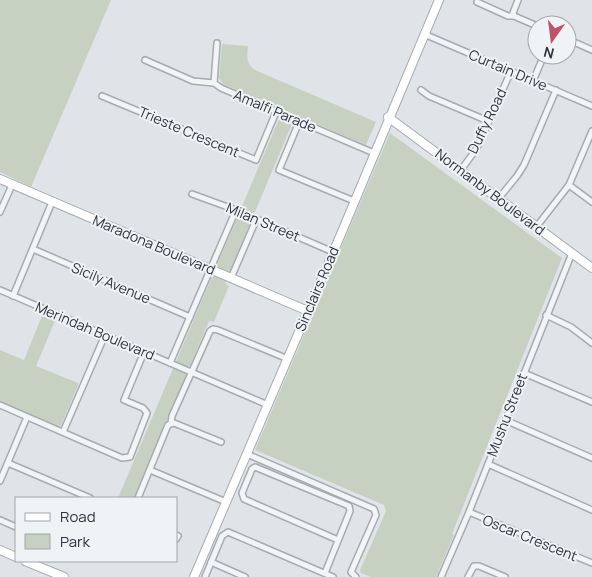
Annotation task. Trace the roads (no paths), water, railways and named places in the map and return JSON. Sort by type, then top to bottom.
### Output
[{"type":"street","name":"Sinclairs Road","points":[[194,577],[288,359],[438,0]]},
{"type":"street","points":[[514,16],[512,13],[518,0]]},
{"type":"street","points":[[477,2],[508,16],[514,16],[527,22]]},
{"type":"street","name":"Curtain Drive","points":[[424,34],[592,106]]},
{"type":"street","points":[[214,83],[218,43]]},
{"type":"street","points":[[577,43],[592,50]]},
{"type":"street","name":"Amalfi Parade","points":[[145,60],[193,81],[214,83],[221,88],[374,153]]},
{"type":"street","points":[[534,81],[540,65]]},
{"type":"street","name":"Duffy Road","points":[[461,170],[477,148],[511,71]]},
{"type":"street","points":[[420,90],[429,96],[488,121]]},
{"type":"street","points":[[499,198],[524,165],[556,90]]},
{"type":"street","name":"Trieste Crescent","points":[[102,96],[256,160],[276,112]]},
{"type":"street","name":"Normanby Boulevard","points":[[388,117],[592,268]]},
{"type":"street","points":[[299,122],[279,170],[354,201]]},
{"type":"street","points":[[537,226],[543,221],[569,185],[592,131]]},
{"type":"street","name":"Maradona Boulevard","points":[[0,180],[308,311]]},
{"type":"street","points":[[0,212],[12,185]]},
{"type":"street","points":[[569,185],[592,202]]},
{"type":"street","name":"Milan Street","points":[[192,194],[236,210],[333,252]]},
{"type":"street","points":[[13,296],[52,202]]},
{"type":"street","points":[[170,363],[236,210]]},
{"type":"street","points":[[231,278],[256,220]]},
{"type":"street","name":"Sicily Avenue","points":[[33,249],[190,317]]},
{"type":"street","name":"Mushu Street","points":[[442,577],[572,253]]},
{"type":"street","name":"Merindah Boulevard","points":[[0,290],[268,405]]},
{"type":"street","points":[[546,315],[571,327],[592,343]]},
{"type":"street","points":[[138,497],[210,331],[213,329],[288,359]]},
{"type":"street","points":[[63,432],[105,335]]},
{"type":"street","points":[[0,406],[122,458],[130,457],[148,413],[143,408],[124,400],[144,352]]},
{"type":"street","points":[[524,373],[592,402]]},
{"type":"street","points":[[0,481],[27,417]]},
{"type":"street","points":[[505,420],[592,458]]},
{"type":"street","points":[[170,423],[221,442]]},
{"type":"street","points":[[247,454],[374,509],[376,515],[351,572],[356,577]]},
{"type":"street","points":[[8,463],[88,497]]},
{"type":"street","points":[[488,464],[592,510]]},
{"type":"street","points":[[325,573],[350,511],[349,506],[255,467],[252,469],[242,492],[244,499],[338,540]]},
{"type":"street","points":[[150,470],[226,502]]},
{"type":"street","name":"Oscar Crescent","points":[[469,512],[592,563]]},
{"type":"street","points":[[0,520],[15,527]]},
{"type":"street","points":[[205,577],[222,536],[228,532],[333,577]]},
{"type":"street","points":[[0,550],[15,557]]},
{"type":"street","points":[[27,562],[64,577]]},
{"type":"street","points":[[211,562],[245,577]]},
{"type":"street","points":[[468,577],[474,566],[479,566],[505,577]]}]
